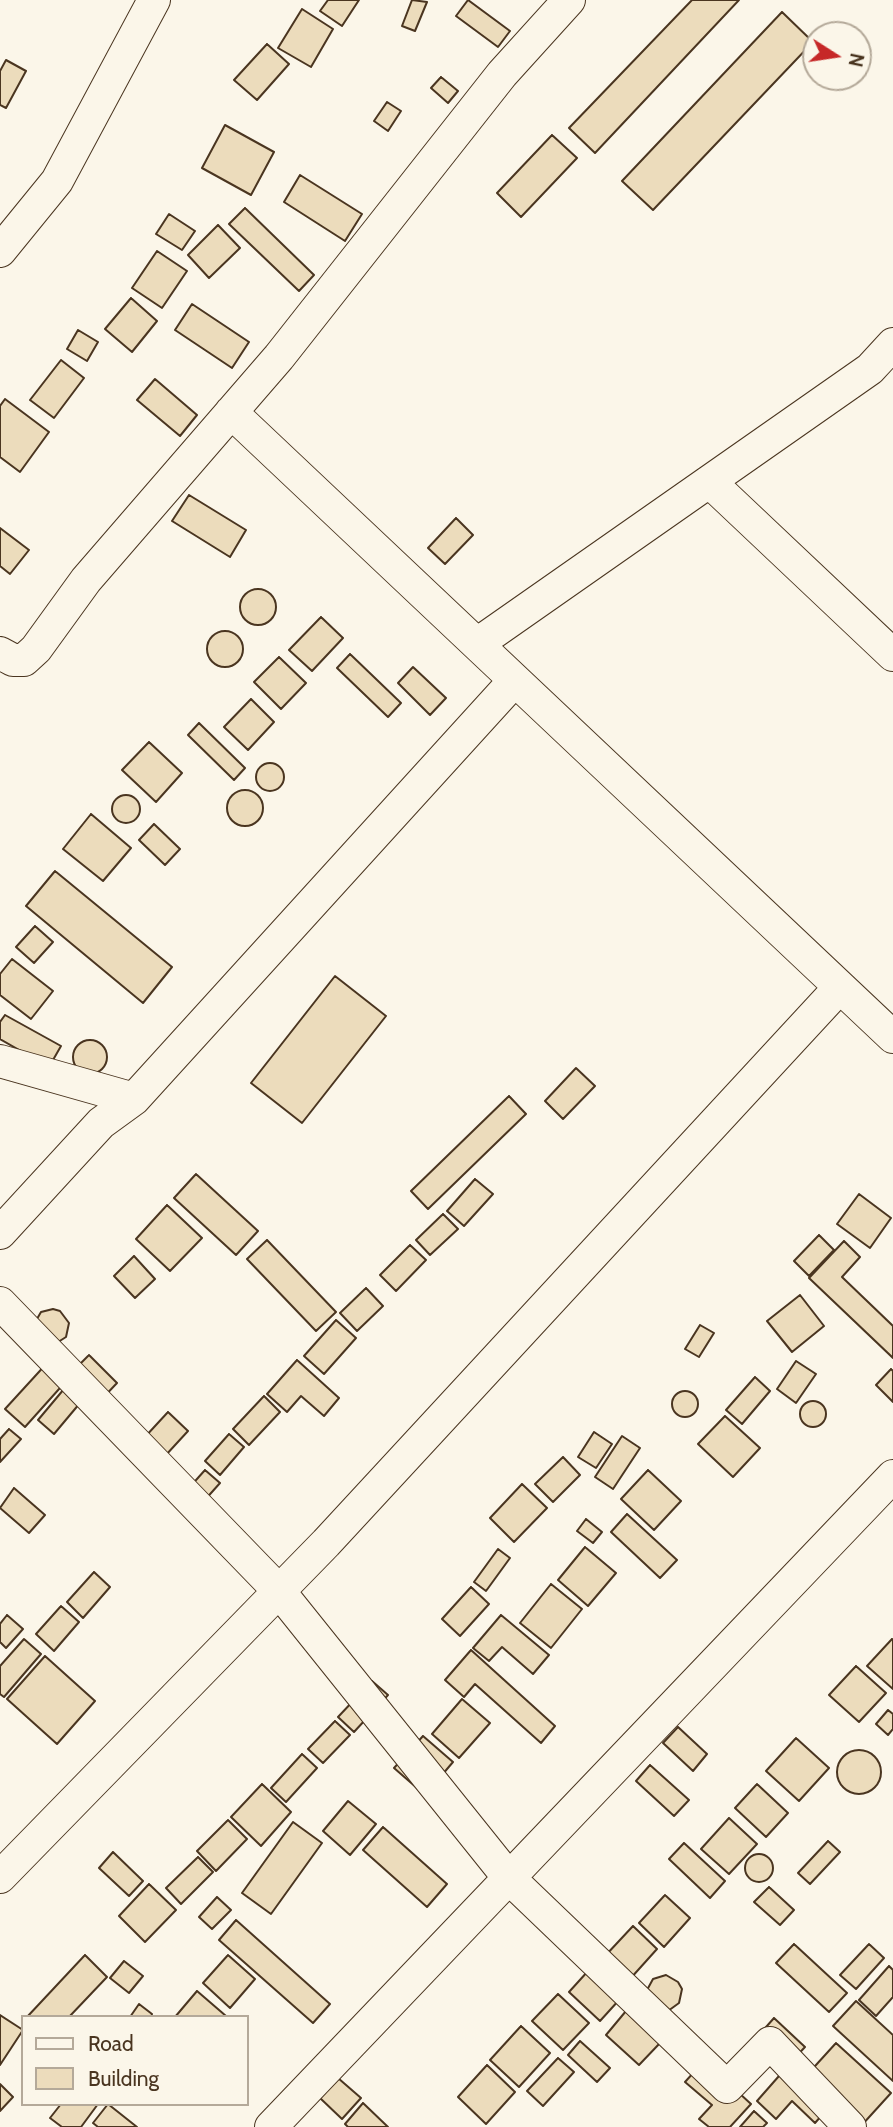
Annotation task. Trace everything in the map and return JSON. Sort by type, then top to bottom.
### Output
[{"type":"street","points":[[0,251],[57,181],[154,0]]},
{"type":"street","points":[[0,653],[13,660],[24,660],[36,649],[86,580],[279,358],[502,74],[569,0]]},
{"type":"street","points":[[477,645],[870,369],[893,344]]},
{"type":"street","points":[[231,412],[893,1037]]},
{"type":"street","points":[[711,483],[893,655]]},
{"type":"street","points":[[0,1233],[101,1123],[134,1099],[515,680]]},
{"type":"street","points":[[0,1877],[279,1591],[475,1384],[840,987]]},
{"type":"street","points":[[0,1061],[134,1099]]},
{"type":"street","points":[[0,1303],[279,1591],[509,1878],[727,2087],[770,2043],[850,2127]]},
{"type":"street","points":[[271,2127],[893,1476]]},
{"type":"building","points":[[328,0],[359,0],[342,26],[320,11]]},
{"type":"building","points":[[412,0],[427,2],[415,31],[402,26]]},
{"type":"building","points":[[468,0],[510,31],[498,47],[456,16]]},
{"type":"building","points":[[692,0],[739,0],[595,153],[569,128]]},
{"type":"building","points":[[302,9],[333,29],[311,67],[278,48]]},
{"type":"building","points":[[782,12],[802,31],[802,54],[653,210],[622,181]]},
{"type":"building","points":[[267,44],[289,64],[257,100],[234,80]]},
{"type":"building","points":[[6,60],[26,71],[6,108],[0,105],[0,71]]},
{"type":"building","points":[[441,77],[458,91],[448,103],[431,88]]},
{"type":"building","points":[[387,102],[401,111],[388,131],[374,121]]},
{"type":"building","points":[[225,125],[274,152],[251,195],[202,168]]},
{"type":"building","points":[[552,135],[577,158],[521,217],[497,193]]},
{"type":"building","points":[[300,175],[362,214],[345,241],[284,202]]},
{"type":"building","points":[[245,208],[314,275],[299,291],[229,224]]},
{"type":"building","points":[[169,214],[195,231],[182,250],[156,234]]},
{"type":"building","points":[[218,225],[240,248],[209,278],[188,255]]},
{"type":"building","points":[[157,251],[187,271],[162,308],[132,288]]},
{"type":"building","points":[[131,298],[157,321],[132,352],[105,329]]},
{"type":"building","points":[[192,304],[249,342],[232,368],[175,330]]},
{"type":"building","points":[[78,330],[98,342],[87,361],[67,349]]},
{"type":"building","points":[[61,360],[84,378],[54,418],[30,400]]},
{"type":"building","points":[[155,379],[197,415],[180,436],[137,400]]},
{"type":"building","points":[[5,399],[49,432],[20,472],[0,457],[0,406]]},
{"type":"building","points":[[189,495],[246,530],[230,557],[172,521]]},
{"type":"building","points":[[456,518],[473,535],[445,564],[428,548]]},
{"type":"building","points":[[0,528],[29,550],[10,574],[0,566]]},
{"type":"building","points":[[258,589],[270,595],[276,607],[270,619],[258,625],[246,619],[240,607],[246,595]]},
{"type":"building","points":[[321,617],[343,638],[312,671],[289,650]]},
{"type":"building","points":[[225,631],[237,637],[243,649],[237,661],[225,667],[213,661],[207,649],[213,637]]},
{"type":"building","points":[[350,654],[401,703],[388,717],[337,668]]},
{"type":"building","points":[[279,657],[306,683],[281,709],[254,682]]},
{"type":"building","points":[[413,667],[446,698],[430,715],[398,683]]},
{"type":"building","points":[[251,699],[274,722],[248,750],[224,727]]},
{"type":"building","points":[[199,723],[245,768],[234,780],[188,735]]},
{"type":"building","points":[[149,742],[182,773],[156,802],[122,770]]},
{"type":"building","points":[[270,763],[280,767],[284,777],[280,787],[270,791],[260,787],[256,777],[260,767]]},
{"type":"building","points":[[245,790],[257,796],[263,808],[257,820],[245,826],[233,820],[227,808],[233,796]]},
{"type":"building","points":[[126,795],[136,799],[140,809],[136,819],[126,823],[116,819],[112,809],[116,799]]},
{"type":"building","points":[[91,814],[131,848],[103,881],[63,849]]},
{"type":"building","points":[[154,824],[180,849],[165,865],[139,840]]},
{"type":"building","points":[[55,871],[172,967],[143,1003],[26,906]]},
{"type":"building","points":[[35,926],[53,942],[34,963],[16,947]]},
{"type":"building","points":[[12,959],[53,991],[31,1019],[0,995],[0,974]]},
{"type":"building","points":[[335,976],[386,1016],[302,1123],[251,1083]]},
{"type":"building","points":[[5,1015],[61,1046],[49,1067],[0,1039],[0,1022]]},
{"type":"building","points":[[90,1040],[102,1045],[107,1057],[102,1069],[90,1074],[78,1069],[73,1057],[78,1045]]},
{"type":"building","points":[[576,1068],[595,1086],[563,1119],[545,1101]]},
{"type":"building","points":[[509,1096],[526,1114],[428,1209],[411,1191]]},
{"type":"building","points":[[196,1174],[258,1231],[236,1255],[174,1198]]},
{"type":"building","points":[[475,1179],[493,1194],[464,1226],[447,1211]]},
{"type":"building","points":[[859,1194],[891,1218],[870,1248],[837,1224]]},
{"type":"building","points":[[167,1205],[202,1238],[170,1271],[136,1239]]},
{"type":"building","points":[[443,1214],[458,1229],[430,1255],[416,1240]]},
{"type":"building","points":[[819,1235],[834,1250],[809,1276],[794,1261]]},
{"type":"building","points":[[267,1240],[336,1312],[316,1331],[247,1259]]},
{"type":"building","points":[[844,1241],[860,1257],[842,1277],[893,1326],[893,1358],[809,1278]]},
{"type":"building","points":[[410,1245],[426,1260],[396,1291],[380,1275]]},
{"type":"building","points":[[134,1256],[155,1279],[135,1298],[114,1276]]},
{"type":"building","points":[[366,1288],[383,1306],[357,1331],[340,1313]]},
{"type":"building","points":[[800,1295],[824,1326],[792,1352],[767,1321]]},
{"type":"building","points":[[53,1309],[60,1311],[69,1323],[66,1337],[55,1344],[34,1324],[41,1312]]},
{"type":"building","points":[[336,1320],[356,1338],[324,1374],[304,1356]]},
{"type":"building","points":[[700,1325],[714,1333],[699,1357],[685,1349]]},
{"type":"building","points":[[89,1355],[117,1383],[99,1402],[70,1374]]},
{"type":"building","points":[[297,1360],[339,1398],[324,1416],[301,1396],[287,1412],[267,1394]]},
{"type":"building","points":[[796,1361],[816,1374],[796,1403],[777,1389]]},
{"type":"building","points":[[48,1362],[68,1379],[25,1427],[5,1409]]},
{"type":"building","points":[[891,1369],[893,1371],[893,1402],[876,1385]]},
{"type":"building","points":[[755,1377],[770,1391],[742,1424],[726,1410]]},
{"type":"building","points":[[64,1389],[80,1403],[54,1434],[38,1420]]},
{"type":"building","points":[[685,1391],[694,1395],[698,1404],[694,1413],[685,1417],[676,1413],[672,1404],[676,1395]]},
{"type":"building","points":[[264,1396],[280,1412],[249,1445],[233,1429]]},
{"type":"building","points":[[813,1401],[822,1405],[826,1414],[822,1423],[813,1427],[804,1423],[800,1414],[804,1405]]},
{"type":"building","points":[[168,1412],[188,1431],[165,1456],[144,1438]]},
{"type":"building","points":[[725,1416],[760,1448],[733,1477],[698,1444]]},
{"type":"building","points":[[9,1429],[21,1439],[0,1462],[0,1439]]},
{"type":"building","points":[[594,1432],[612,1444],[596,1468],[578,1457]]},
{"type":"building","points":[[229,1434],[244,1447],[220,1475],[205,1461]]},
{"type":"building","points":[[622,1436],[640,1448],[613,1489],[595,1477]]},
{"type":"building","points":[[563,1457],[580,1475],[553,1502],[535,1484]]},
{"type":"building","points":[[205,1470],[220,1483],[195,1511],[180,1498]]},
{"type":"building","points":[[648,1470],[681,1501],[654,1530],[621,1499]]},
{"type":"building","points":[[522,1484],[547,1508],[514,1542],[490,1518]]},
{"type":"building","points":[[14,1488],[45,1515],[29,1533],[0,1508]]},
{"type":"building","points":[[627,1514],[677,1560],[660,1578],[611,1532]]},
{"type":"building","points":[[586,1519],[602,1532],[593,1543],[577,1531]]},
{"type":"building","points":[[585,1547],[616,1573],[588,1606],[558,1580]]},
{"type":"building","points":[[498,1549],[510,1558],[486,1591],[474,1582]]},
{"type":"building","points":[[94,1572],[110,1587],[83,1618],[67,1602]]},
{"type":"building","points":[[551,1584],[582,1609],[551,1648],[520,1623]]},
{"type":"building","points":[[471,1587],[489,1604],[460,1636],[442,1619]]},
{"type":"building","points":[[61,1606],[79,1622],[54,1651],[36,1634]]},
{"type":"building","points":[[7,1615],[23,1629],[6,1648],[0,1642],[0,1624]]},
{"type":"building","points":[[501,1615],[549,1655],[533,1674],[502,1647],[489,1661],[473,1648]]},
{"type":"building","points":[[24,1639],[41,1654],[4,1697],[0,1694],[0,1666]]},
{"type":"building","points":[[893,1640],[893,1689],[867,1666]]},
{"type":"building","points":[[471,1650],[555,1726],[541,1743],[475,1684],[464,1697],[445,1680]]},
{"type":"building","points":[[45,1656],[95,1701],[57,1744],[7,1699]]},
{"type":"building","points":[[856,1666],[886,1693],[859,1722],[829,1695]]},
{"type":"building","points":[[372,1681],[388,1695],[354,1732],[338,1717]]},
{"type":"building","points":[[462,1699],[490,1723],[459,1758],[432,1734]]},
{"type":"building","points":[[888,1710],[893,1714],[893,1729],[888,1735],[876,1724]]},
{"type":"building","points":[[335,1721],[350,1735],[323,1763],[308,1749]]},
{"type":"building","points":[[678,1727],[707,1754],[693,1771],[663,1743]]},
{"type":"building","points":[[423,1736],[453,1762],[425,1795],[394,1768]]},
{"type":"building","points":[[796,1738],[829,1768],[799,1801],[766,1771]]},
{"type":"building","points":[[859,1750],[874,1757],[881,1772],[874,1787],[859,1794],[844,1787],[837,1772],[844,1757]]},
{"type":"building","points":[[302,1754],[317,1768],[286,1802],[271,1788]]},
{"type":"building","points":[[650,1765],[689,1800],[674,1816],[636,1781]]},
{"type":"building","points":[[262,1784],[291,1812],[261,1846],[231,1817]]},
{"type":"building","points":[[757,1784],[788,1813],[766,1837],[735,1808]]},
{"type":"building","points":[[348,1801],[376,1824],[350,1855],[323,1831]]},
{"type":"building","points":[[729,1818],[757,1844],[729,1874],[701,1849]]},
{"type":"building","points":[[228,1820],[247,1839],[216,1871],[197,1851]]},
{"type":"building","points":[[293,1822],[322,1843],[271,1914],[242,1893]]},
{"type":"building","points":[[383,1827],[447,1884],[427,1907],[363,1850]]},
{"type":"building","points":[[828,1841],[840,1852],[810,1884],[798,1873]]},
{"type":"building","points":[[684,1843],[725,1881],[710,1898],[669,1859]]},
{"type":"building","points":[[113,1852],[143,1881],[129,1896],[99,1868]]},
{"type":"building","points":[[759,1854],[769,1858],[773,1868],[769,1878],[759,1882],[749,1878],[745,1868],[749,1858]]},
{"type":"building","points":[[198,1857],[213,1872],[181,1904],[166,1888]]},
{"type":"building","points":[[149,1884],[176,1910],[145,1942],[119,1916]]},
{"type":"building","points":[[769,1887],[794,1910],[780,1925],[754,1902]]},
{"type":"building","points":[[665,1895],[690,1918],[664,1947],[639,1923]]},
{"type":"building","points":[[217,1897],[231,1910],[212,1929],[199,1917]]},
{"type":"building","points":[[236,1920],[330,2004],[313,2023],[219,1940]]},
{"type":"building","points":[[633,1926],[657,1949],[630,1979],[605,1956]]},
{"type":"building","points":[[794,1944],[847,1993],[829,2012],[776,1963]]},
{"type":"building","points":[[869,1944],[884,1958],[856,1989],[840,1975]]},
{"type":"building","points":[[85,1955],[107,1977],[71,2015],[29,2015]]},
{"type":"building","points":[[228,1955],[255,1979],[230,2008],[203,1983]]},
{"type":"building","points":[[598,1960],[629,1989],[600,2021],[569,1992]]},
{"type":"building","points":[[124,1961],[143,1976],[129,1993],[110,1978]]},
{"type":"building","points":[[889,1966],[893,1970],[893,1997],[876,2016],[859,2000]]},
{"type":"building","points":[[666,1975],[678,1982],[682,1989],[679,2003],[668,2011],[647,1990],[653,1979]]},
{"type":"building","points":[[197,1991],[225,2015],[177,2015]]},
{"type":"building","points":[[558,1994],[589,2023],[563,2050],[532,2021]]},
{"type":"building","points":[[856,2001],[893,2035],[893,2081],[833,2026]]},
{"type":"building","points":[[139,2004],[152,2014],[152,2015],[131,2015]]},
{"type":"building","points":[[626,2011],[660,2043],[639,2065],[606,2035]]},
{"type":"building","points":[[0,2015],[21,2029],[21,2033],[0,2065]]},
{"type":"building","points":[[774,2018],[805,2047],[790,2063],[759,2035]]},
{"type":"building","points":[[521,2026],[550,2053],[519,2087],[490,2060]]},
{"type":"building","points":[[580,2041],[610,2068],[597,2082],[568,2055]]},
{"type":"building","points":[[836,2043],[891,2093],[861,2126],[806,2076]]},
{"type":"building","points":[[558,2058],[574,2072],[543,2106],[527,2091]]},
{"type":"building","points":[[704,2061],[751,2104],[730,2127],[709,2127],[699,2119],[712,2105],[685,2082]]},
{"type":"building","points":[[487,2065],[515,2092],[486,2124],[458,2097]]},
{"type":"building","points":[[786,2068],[829,2107],[815,2123],[792,2101],[776,2119],[757,2101]]},
{"type":"building","points":[[338,2078],[361,2098],[342,2119],[320,2098]]},
{"type":"building","points":[[0,2084],[13,2097],[0,2111]]},
{"type":"building","points":[[363,2103],[388,2127],[348,2127],[345,2124]]},
{"type":"building","points":[[59,2106],[97,2106],[81,2127],[62,2127],[50,2118]]},
{"type":"building","points":[[106,2106],[111,2106],[137,2127],[98,2127],[93,2123]]},
{"type":"building","points":[[754,2111],[767,2123],[763,2127],[740,2127]]}]
